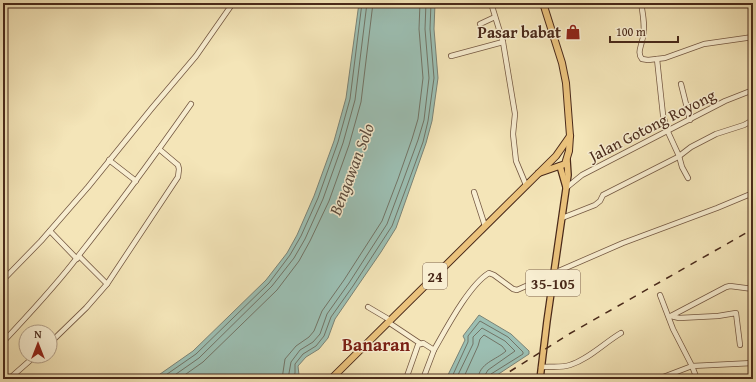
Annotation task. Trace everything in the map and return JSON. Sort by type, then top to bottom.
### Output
[{"type":"highway","points":[[543,3],[565,76],[570,136],[567,160]]},
{"type":"highway","name":"24","points":[[331,379],[556,156],[570,136]]},
{"type":"highway","points":[[560,166],[555,162],[556,156],[563,154],[566,156],[567,160]]},
{"type":"highway","name":"24","points":[[539,173],[565,164],[567,160]]},
{"type":"main road","name":"35-105","points":[[540,379],[568,175],[567,160]]},
{"type":"main road","name":"35-105","points":[[560,166],[566,188]]},
{"type":"street","points":[[3,280],[50,231],[88,188],[109,160],[196,56],[233,3]]},
{"type":"street","points":[[491,3],[502,42],[515,114],[513,147],[516,161],[526,185]]},
{"type":"street","points":[[641,3],[644,20],[642,41],[640,45],[640,57],[642,59],[648,60],[665,58],[704,44],[753,37]]},
{"type":"street","points":[[480,24],[496,18]]},
{"type":"street","points":[[451,56],[502,42]]},
{"type":"street","points":[[657,59],[663,115],[668,132],[680,156],[680,161],[688,178]]},
{"type":"street","points":[[680,84],[690,120]]},
{"type":"street","name":"Jalan Gotong Royong","points":[[566,188],[582,175],[668,132],[725,101],[753,90]]},
{"type":"street","points":[[3,342],[78,257],[136,181],[191,104]]},
{"type":"street","points":[[562,218],[595,205],[600,201],[603,195],[680,156],[691,147],[716,134],[744,125],[753,120]]},
{"type":"street","points":[[58,335],[108,284],[178,177],[178,165],[159,149]]},
{"type":"street","points":[[109,160],[136,181]]},
{"type":"street","points":[[474,192],[485,226]]},
{"type":"street","points":[[554,273],[623,243],[753,193]]},
{"type":"street","points":[[50,231],[108,284]]},
{"type":"street","points":[[422,379],[434,350],[466,297],[482,277],[489,273],[513,289],[517,290],[535,282],[553,281]]},
{"type":"street","points":[[670,317],[726,287],[730,286],[753,289]]},
{"type":"street","points":[[660,295],[670,317],[673,329],[697,379]]},
{"type":"street","points":[[368,307],[421,344],[425,344],[434,350]]},
{"type":"street","points":[[670,317],[684,318],[718,316],[736,313],[740,346]]},
{"type":"street","points":[[541,366],[556,367],[570,365],[585,358],[621,333]]},
{"type":"street","points":[[406,379],[418,346],[421,344]]},
{"type":"street","points":[[658,379],[692,366],[753,363]]},
{"type":"street","points":[[9,379],[26,364]]},
{"type":"water","name":"Bengawan Solo","points":[[359,3],[435,3],[434,29],[438,78],[432,121],[426,143],[396,228],[335,319],[328,338],[319,349],[306,357],[298,366],[299,375],[296,379],[153,379],[193,351],[266,280],[287,253],[297,235],[314,196],[334,141],[346,98]]},
{"type":"water","points":[[479,315],[511,334],[529,351],[529,354],[491,379],[446,379],[465,340],[463,336]]},
{"type":"railway","points":[[498,379],[569,334],[753,229]]},
{"type":"place","name":"Pasar babat","points":[[573,32]]},
{"type":"district","name":"Banaran","points":[[376,344]]}]
